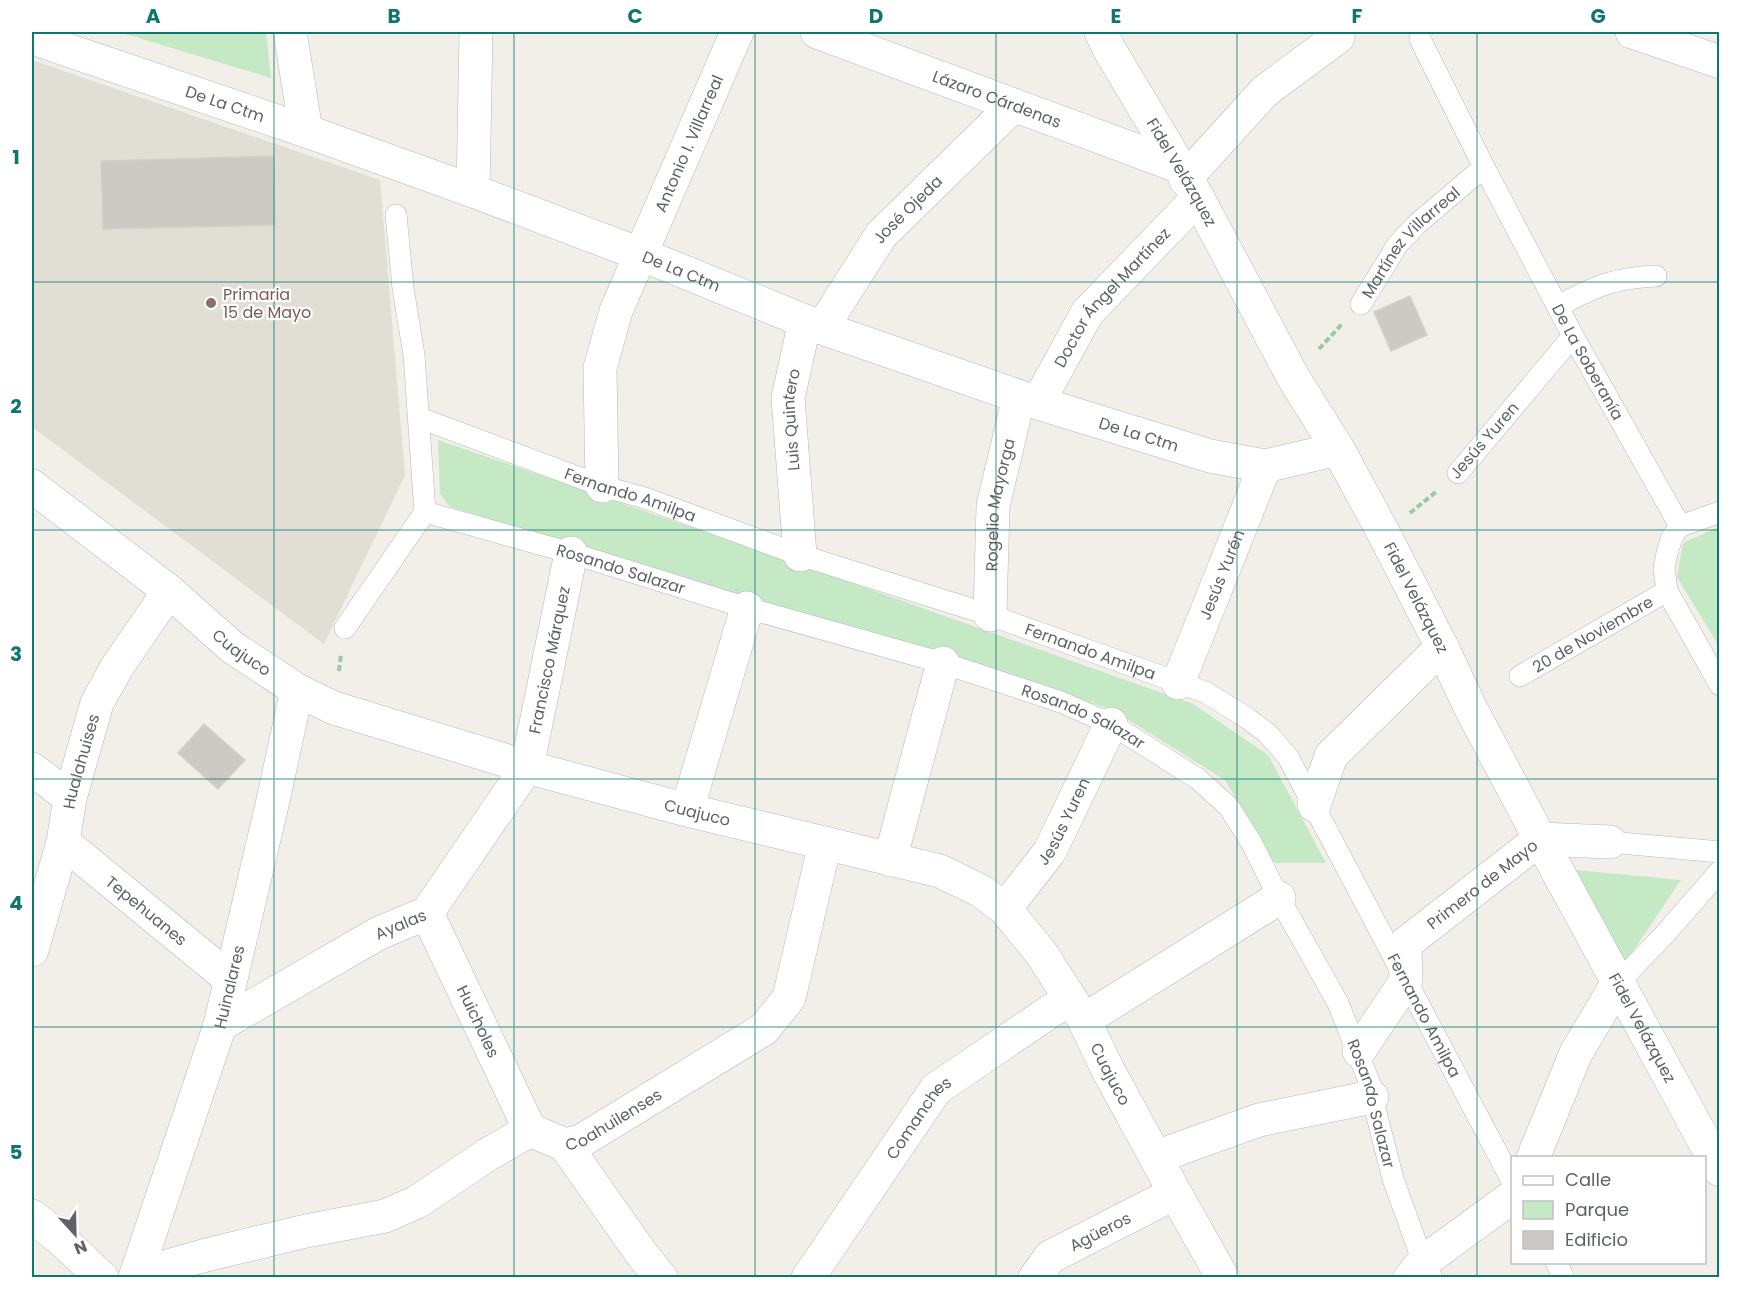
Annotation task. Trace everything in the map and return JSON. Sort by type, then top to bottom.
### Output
[{"type":"street","points":[[290,32],[306,131]]},
{"type":"street","points":[[473,191],[476,32]]},
{"type":"street","name":"Antonio I. Villarreal","points":[[602,486],[600,368],[616,311],[737,32]]},
{"type":"street","name":"Lázaro Cárdenas","points":[[817,32],[1013,106],[1187,181]]},
{"type":"street","name":"Fidel Velázquez","points":[[1101,32],[1187,181],[1293,377],[1338,449],[1442,647],[1470,707],[1617,984],[1716,1157]]},
{"type":"street","points":[[1632,32],[1719,62]]},
{"type":"street","name":"De La Ctm","points":[[42,37],[473,191],[640,254],[814,324],[1029,400],[1210,456],[1265,466],[1338,449]]},
{"type":"street","points":[[1187,181],[1265,91],[1338,37]]},
{"type":"street","name":"José Ojeda","points":[[814,324],[881,235],[1013,106]]},
{"type":"street","name":"Doctor Ángel Martínez","points":[[1029,400],[1087,313],[1187,181]]},
{"type":"street","name":"Luis Quintero","points":[[800,555],[788,398],[814,324]]},
{"type":"street","name":"Rogelio Mayorga","points":[[990,615],[993,506],[1029,400]]},
{"type":"street","name":"Jesús Yurén","points":[[1178,683],[1265,466]]},
{"type":"street","name":"Cuajuco","points":[[32,486],[169,591],[232,647],[297,690],[334,708],[527,766],[687,810],[940,871],[981,891],[1005,909],[1041,953],[1077,1009],[1108,1070],[1223,1278]]},
{"type":"street","name":"Francisco Márquez","points":[[527,766],[572,553]]},
{"type":"street","name":"Hualahuises","points":[[32,950],[63,842],[70,798],[98,703],[117,668],[169,591]]},
{"type":"street","points":[[687,810],[747,608]]},
{"type":"street","points":[[1314,805],[1331,756],[1442,647]]},
{"type":"street","points":[[890,860],[943,663]]},
{"type":"street","name":"Huinalares","points":[[135,1276],[220,1024],[297,690]]},
{"type":"street","name":"Jesús Yuren","points":[[1005,909],[1050,851],[1111,724]]},
{"type":"street","name":"Ayalas","points":[[220,1024],[379,933],[427,913],[527,766]]},
{"type":"street","points":[[32,769],[70,798]]},
{"type":"street","name":"Primero de Mayo","points":[[1406,981],[1405,944],[1540,839],[1611,842]]},
{"type":"street","name":"Tepehuanes","points":[[63,842],[230,979]]},
{"type":"street","name":"Coahuilenses","points":[[530,1130],[565,1145],[581,1141],[764,1029],[789,998],[825,843]]},
{"type":"street","points":[[1077,1009],[1280,898]]},
{"type":"street","name":"Huicholes","points":[[427,913],[530,1130]]},
{"type":"street","points":[[1359,1051],[1406,981]]},
{"type":"street","points":[[1534,1156],[1576,1053],[1617,984]]},
{"type":"street","name":"Comanches","points":[[808,1278],[936,1089],[1077,1009]]},
{"type":"street","points":[[1156,1157],[1259,1120],[1372,1097]]},
{"type":"street","points":[[135,1276],[206,1255],[386,1216],[417,1202],[530,1130]]},
{"type":"street","points":[[565,1145],[661,1278]]},
{"type":"street","name":"Agüeros","points":[[1035,1278],[1050,1257],[1175,1193]]},
{"type":"street","points":[[1422,1272],[1511,1198]]},
{"type":"street","points":[[32,1216],[62,1240],[102,1278]]},
{"type":"lane","name":"De La Soberanía","points":[[1420,39],[1573,336],[1680,526]]},
{"type":"lane","name":"Martínez Villarreal","points":[[1361,304],[1398,244],[1417,224],[1484,167]]},
{"type":"lane","points":[[345,628],[425,512],[414,355],[403,288],[396,215]]},
{"type":"lane","points":[[1558,306],[1598,286],[1626,277],[1656,276]]},
{"type":"lane","name":"Jesús Yuren","points":[[1458,473],[1573,336]]},
{"type":"lane","name":"Fernando Amilpa","points":[[420,418],[602,486],[645,498],[800,555],[990,615],[1205,692],[1247,718],[1268,734],[1288,757],[1511,1179]]},
{"type":"lane","name":"Rosando Salazar","points":[[425,512],[572,553],[747,608],[943,663],[1061,702],[1111,724],[1198,779],[1228,807],[1251,842],[1338,1003],[1359,1051],[1372,1089],[1372,1097],[1393,1179],[1422,1272]]},
{"type":"lane","points":[[1719,512],[1680,526],[1672,537],[1664,568],[1667,591],[1719,685]]},
{"type":"lane","name":"20 de Noviembre","points":[[1520,676],[1667,591]]},
{"type":"lane","name":"Primero de Mayo","points":[[1611,842],[1719,852]]},
{"type":"lane","points":[[1617,984],[1665,934],[1719,871]]},
{"type":"lane","points":[[1557,1264],[1564,1278]]},
{"type":"path","name":"Martínez Villarreal","points":[[1293,377],[1361,304]]},
{"type":"path","name":"Jesús Yuren","points":[[1384,534],[1458,473]]},
{"type":"path","points":[[334,708],[345,628]]},
{"type":"shaded area","name":"Primaria 15 de Mayo","points":[[32,60],[380,180],[405,475],[324,644],[32,427]]},
{"type":"green space","points":[[119,32],[266,32],[271,78]]},
{"type":"green space","points":[[438,440],[787,560],[1193,704],[1268,755],[1326,863],[1274,863],[1225,780],[1111,709],[450,507],[440,494]]},
{"type":"green space","points":[[1719,527],[1719,646],[1677,577],[1683,543]]},
{"type":"green space","points":[[1576,870],[1681,880],[1625,963]]},
{"type":"building","points":[[274,156],[275,225],[103,229],[101,161]]},
{"type":"building","points":[[1410,296],[1427,335],[1391,351],[1374,312]]},
{"type":"building","points":[[204,724],[245,760],[218,789],[178,753]]},
{"type":"place","name":"Primaria 15 de Mayo","points":[[211,303]]}]
